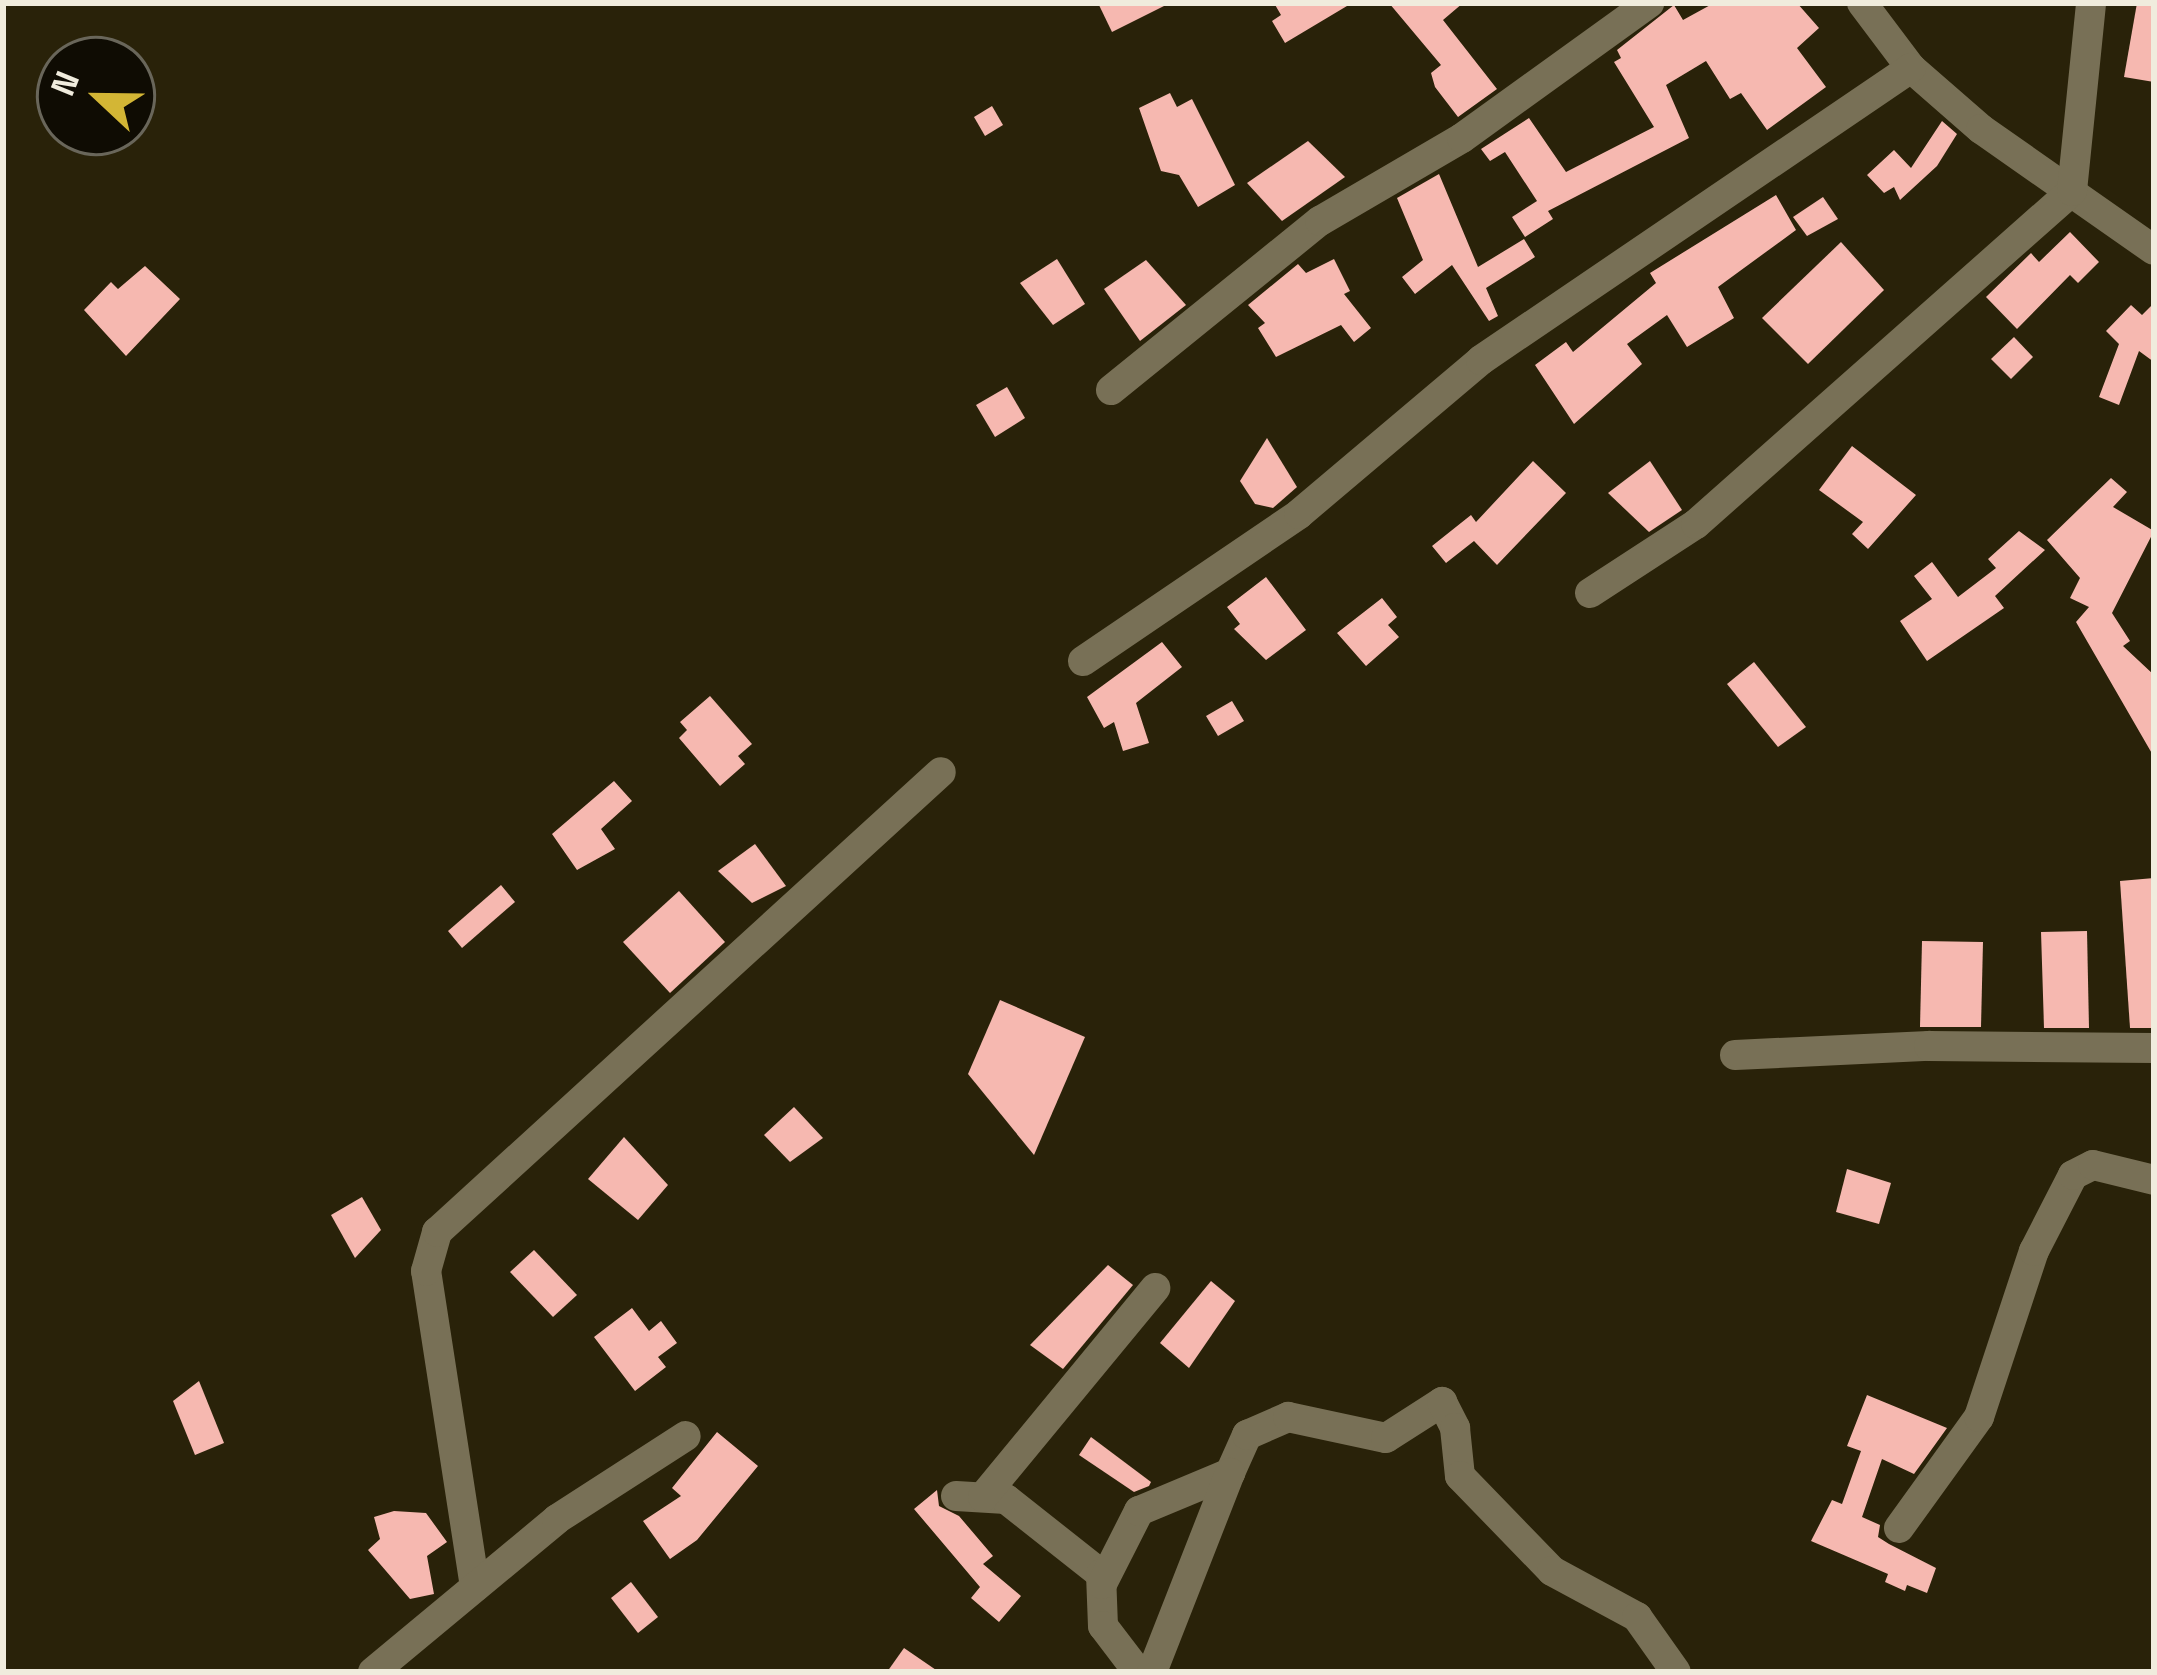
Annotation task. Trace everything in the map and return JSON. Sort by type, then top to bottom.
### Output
[{"type":"street","points":[[1111,390],[1320,221],[1462,138],[1649,3]]},
{"type":"street","points":[[1862,3],[1911,68],[2154,250]]},
{"type":"street","points":[[1590,593],[1696,524],[2072,191],[2091,3]]},
{"type":"street","points":[[1083,661],[1299,514],[1481,360],[1911,68]]},
{"type":"street","points":[[475,1587],[426,1271],[437,1232],[941,772]]},
{"type":"street","points":[[1735,1055],[2154,1048]]},
{"type":"street","points":[[1899,1528],[1979,1417],[2034,1251],[2073,1175],[2093,1166],[2154,1180]]},
{"type":"street","points":[[1138,1672],[1103,1626],[1101,1574],[1006,1499],[969,1497],[1155,1288]]},
{"type":"street","points":[[1151,1672],[1247,1435],[1288,1418],[1386,1438],[1442,1402],[1455,1428],[1460,1476],[1552,1571],[1636,1617],[1676,1672]]},
{"type":"street","points":[[373,1672],[557,1519],[686,1436]]},
{"type":"street","points":[[1102,1584],[1139,1511],[1230,1474]]},
{"type":"building","points":[[1098,3],[1170,3],[1112,32]]},
{"type":"building","points":[[1274,3],[1352,3],[1285,43],[1272,21],[1281,15]]},
{"type":"building","points":[[1389,3],[1463,3],[1443,20],[1497,89],[1458,117],[1435,87],[1431,73],[1441,65]]},
{"type":"building","points":[[1714,3],[1797,3],[1819,28],[1797,48],[1826,87],[1767,130],[1741,93],[1730,99],[1706,61],[1666,85],[1689,138],[1548,211],[1553,219],[1525,237],[1512,217],[1537,201],[1505,152],[1490,161],[1481,149],[1529,118],[1566,172],[1654,127],[1614,62],[1621,58],[1617,50],[1674,5],[1683,20]]},
{"type":"building","points":[[2137,3],[2154,3],[2154,82],[2124,77]]},
{"type":"building","points":[[1170,93],[1177,107],[1192,99],[1235,185],[1198,207],[1179,175],[1161,171],[1139,108]]},
{"type":"building","points":[[992,106],[1003,125],[985,136],[974,117]]},
{"type":"building","points":[[1942,121],[1957,134],[1937,166],[1900,200],[1894,187],[1884,193],[1867,175],[1894,150],[1911,168]]},
{"type":"building","points":[[1308,141],[1345,177],[1282,221],[1247,183]]},
{"type":"building","points":[[1439,174],[1478,267],[1524,239],[1535,257],[1486,288],[1498,316],[1489,321],[1452,265],[1415,294],[1402,277],[1423,260],[1397,198]]},
{"type":"building","points":[[1776,195],[1796,230],[1718,287],[1734,318],[1687,347],[1667,315],[1627,344],[1642,364],[1574,424],[1535,365],[1566,342],[1573,352],[1656,283],[1650,273]]},
{"type":"building","points":[[1823,197],[1838,219],[1807,236],[1793,217]]},
{"type":"building","points":[[2070,232],[2099,262],[2078,283],[2070,275],[2017,329],[1986,297],[2031,253],[2039,262]]},
{"type":"building","points":[[1841,242],[1884,290],[1808,364],[1762,318]]},
{"type":"building","points":[[1057,259],[1085,304],[1053,325],[1020,283]]},
{"type":"building","points":[[1334,259],[1350,291],[1344,294],[1371,328],[1354,342],[1341,325],[1276,357],[1258,328],[1265,323],[1248,305],[1298,264],[1306,273]]},
{"type":"building","points":[[1146,260],[1186,305],[1140,341],[1104,289]]},
{"type":"building","points":[[145,266],[180,299],[126,356],[84,310],[111,282],[118,289]]},
{"type":"building","points":[[2154,303],[2154,362],[2139,351],[2119,405],[2099,397],[2119,344],[2106,331],[2131,305],[2142,315]]},
{"type":"building","points":[[2014,337],[2033,357],[2011,379],[1991,359]]},
{"type":"building","points":[[1007,387],[1025,418],[995,437],[976,405]]},
{"type":"building","points":[[1267,438],[1297,487],[1273,508],[1255,504],[1240,481]]},
{"type":"building","points":[[1852,446],[1916,495],[1868,549],[1852,534],[1863,522],[1819,490]]},
{"type":"building","points":[[1533,461],[1566,493],[1497,565],[1474,541],[1446,563],[1432,546],[1471,515],[1476,522]]},
{"type":"building","points":[[1650,461],[1682,510],[1649,532],[1608,493]]},
{"type":"building","points":[[2111,478],[2127,492],[2113,507],[2154,531],[2112,613],[2130,641],[2123,646],[2154,675],[2154,757],[2076,622],[2089,607],[2070,598],[2080,578],[2047,540]]},
{"type":"building","points":[[2019,531],[2045,550],[1995,596],[2004,608],[1927,661],[1900,621],[1932,599],[1914,576],[1932,562],[1958,597],[1996,568],[1988,559]]},
{"type":"building","points":[[1266,577],[1306,630],[1266,660],[1234,629],[1240,624],[1227,607]]},
{"type":"building","points":[[1382,598],[1397,617],[1388,625],[1399,637],[1366,666],[1337,633]]},
{"type":"building","points":[[1162,642],[1182,667],[1136,703],[1149,743],[1123,751],[1114,722],[1104,728],[1087,697]]},
{"type":"building","points":[[1754,662],[1806,727],[1778,747],[1727,684]]},
{"type":"building","points":[[710,696],[752,744],[738,756],[745,764],[720,786],[679,738],[687,730],[680,722]]},
{"type":"building","points":[[1232,701],[1244,721],[1218,736],[1206,716]]},
{"type":"building","points":[[614,781],[632,801],[601,829],[615,849],[577,870],[552,834]]},
{"type":"building","points":[[755,844],[786,886],[752,903],[718,871]]},
{"type":"building","points":[[2154,878],[2154,1028],[2130,1028],[2120,881]]},
{"type":"building","points":[[501,885],[515,902],[462,948],[448,931]]},
{"type":"building","points":[[679,891],[725,942],[670,993],[623,942]]},
{"type":"building","points":[[2087,931],[2089,1028],[2044,1028],[2041,932]]},
{"type":"building","points":[[1922,941],[1983,942],[1981,1027],[1920,1027]]},
{"type":"building","points":[[1000,1000],[1085,1037],[1034,1155],[968,1074]]},
{"type":"building","points":[[794,1107],[823,1138],[790,1162],[764,1135]]},
{"type":"building","points":[[624,1137],[668,1185],[638,1220],[588,1179]]},
{"type":"building","points":[[1847,1169],[1891,1183],[1879,1224],[1836,1212]]},
{"type":"building","points":[[362,1197],[381,1230],[355,1258],[331,1215]]},
{"type":"building","points":[[534,1250],[577,1295],[553,1317],[510,1272]]},
{"type":"building","points":[[1108,1265],[1133,1285],[1063,1369],[1030,1345]]},
{"type":"building","points":[[1211,1281],[1235,1301],[1189,1368],[1160,1343]]},
{"type":"building","points":[[632,1308],[649,1331],[661,1321],[677,1343],[658,1357],[666,1367],[635,1391],[594,1337]]},
{"type":"building","points":[[199,1381],[224,1443],[195,1455],[173,1401]]},
{"type":"building","points":[[1867,1395],[1947,1428],[1914,1474],[1882,1459],[1862,1517],[1880,1525],[1878,1537],[1936,1568],[1927,1593],[1907,1585],[1905,1591],[1885,1582],[1888,1574],[1811,1541],[1832,1500],[1842,1504],[1861,1451],[1847,1446]]},
{"type":"building","points":[[717,1432],[758,1466],[697,1540],[670,1559],[643,1521],[681,1496],[672,1488]]},
{"type":"building","points":[[1091,1437],[1151,1482],[1149,1486],[1134,1492],[1079,1455]]},
{"type":"building","points":[[937,1490],[939,1506],[959,1516],[993,1556],[983,1564],[1021,1596],[999,1622],[971,1598],[980,1587],[914,1509]]},
{"type":"building","points":[[394,1511],[426,1513],[447,1542],[427,1556],[434,1594],[410,1599],[368,1550],[380,1539],[374,1517]]},
{"type":"building","points":[[631,1582],[658,1617],[638,1633],[611,1598]]},
{"type":"building","points":[[904,1648],[939,1672],[887,1672]]}]
